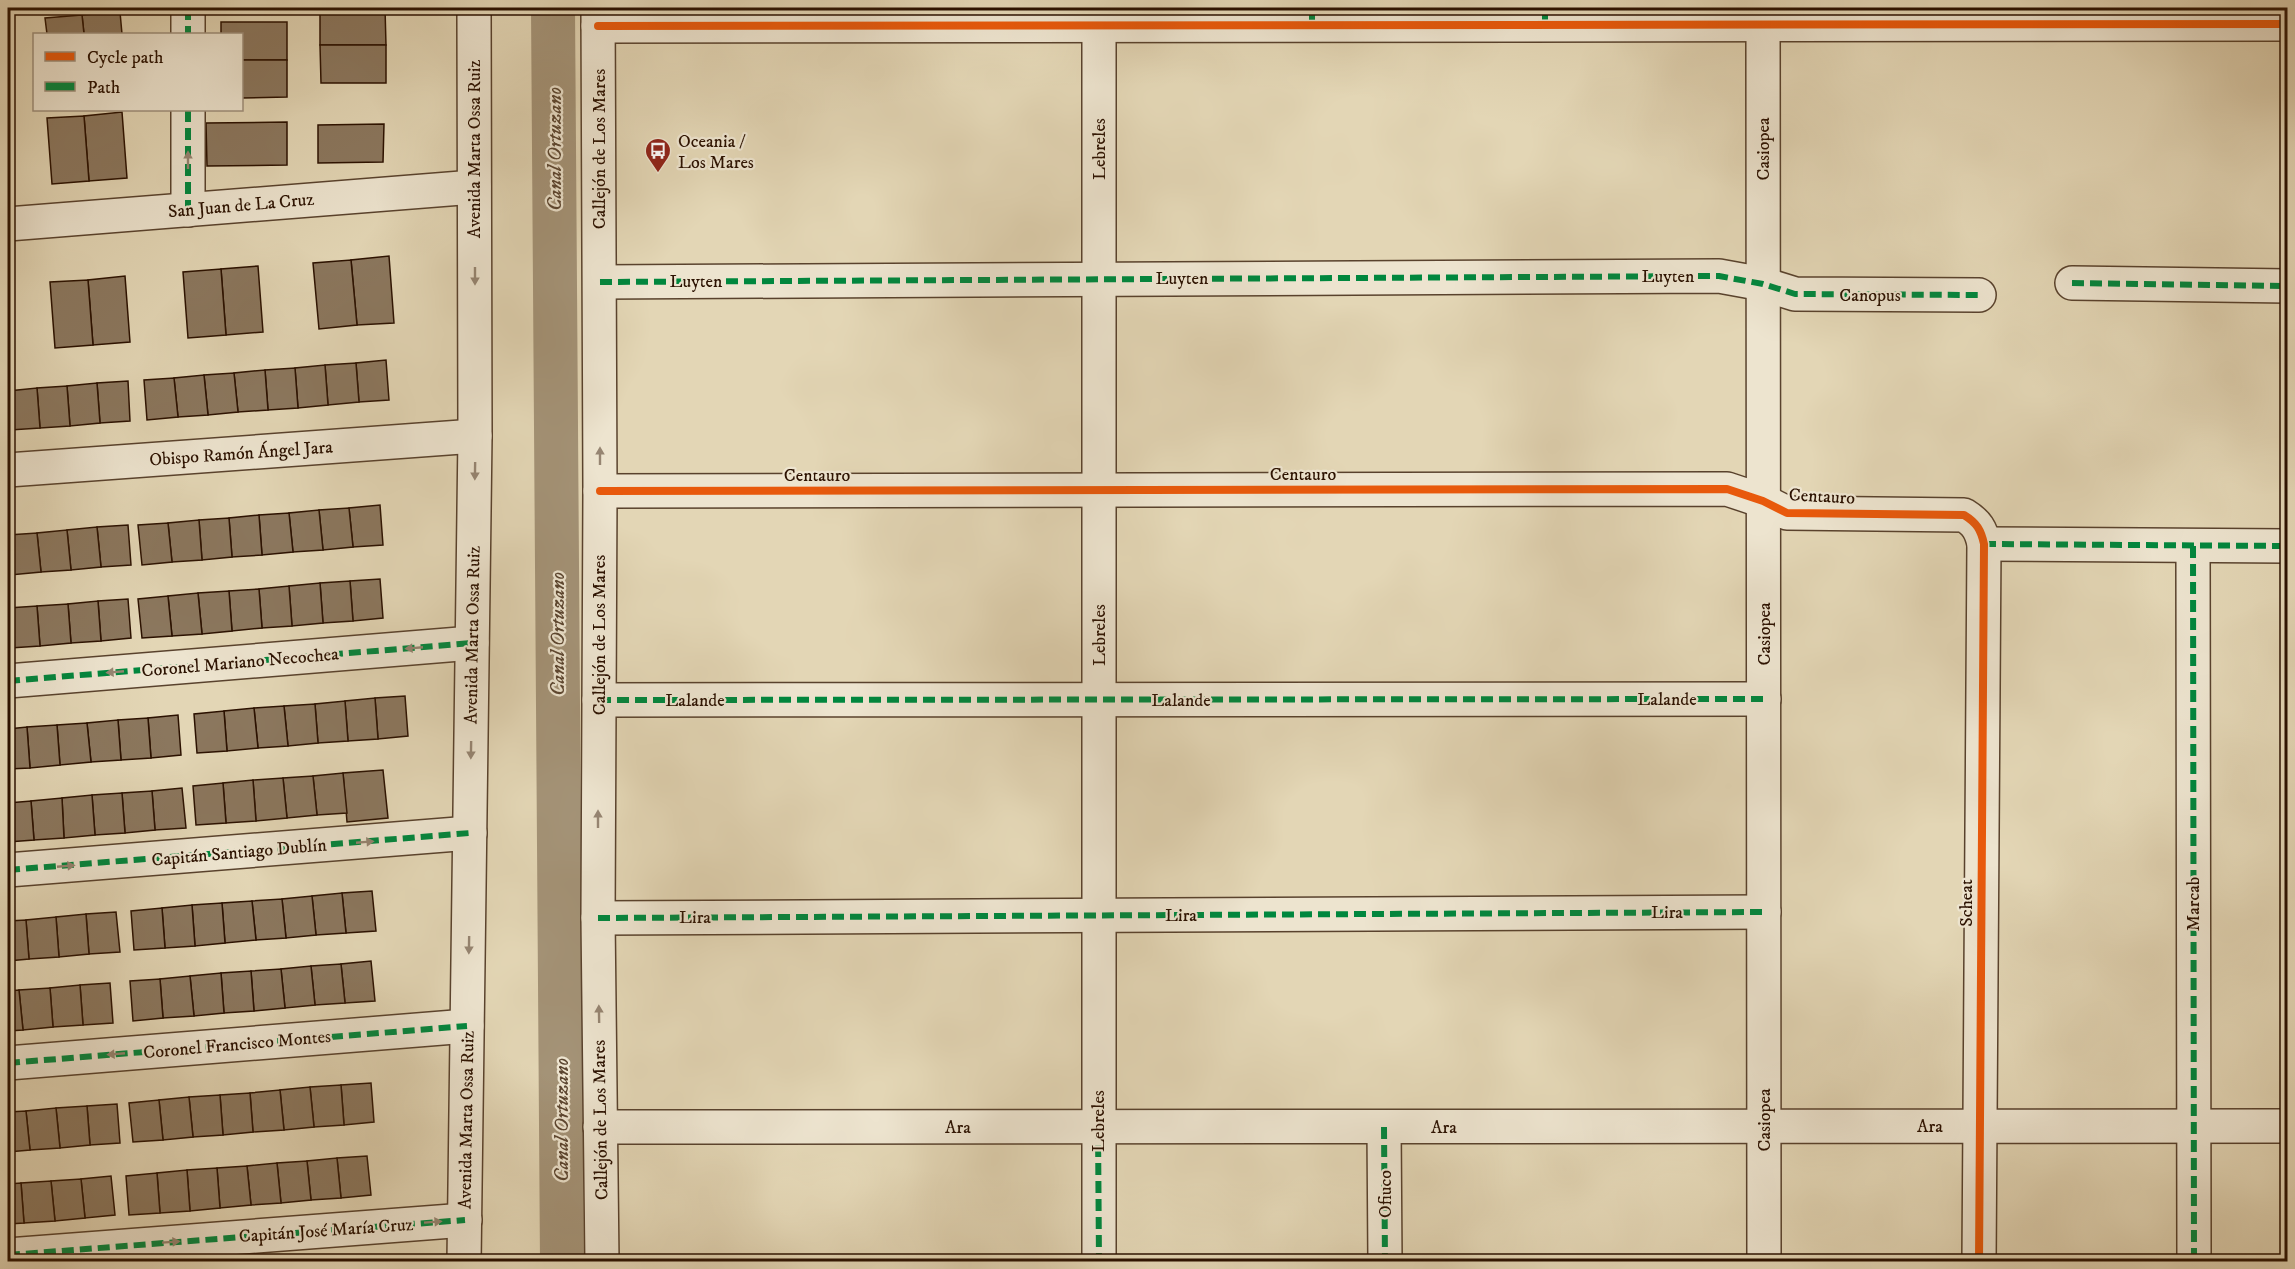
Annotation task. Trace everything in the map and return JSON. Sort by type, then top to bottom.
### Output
[{"type":"street","points":[[188,8],[188,33]]},
{"type":"street","name":"Avenida Marta Ossa Ruiz","points":[[464,1262],[475,436],[474,8]]},
{"type":"street","points":[[598,17],[1763,16],[2288,24]]},
{"type":"street","name":"Casiopea","points":[[1763,16],[1764,1262]]},
{"type":"street","name":"Callejón de Los Mares","points":[[598,17],[600,282],[598,918],[602,1262]]},
{"type":"street","name":"Lebreles","points":[[1099,17],[1099,1262]]},
{"type":"street","points":[[188,111],[188,210]]},
{"type":"street","name":"San Juan de La Cruz","points":[[8,224],[474,187]]},
{"type":"street","name":"Luyten","points":[[600,282],[1719,276],[1763,284]]},
{"type":"street","name":"Canopus","points":[[1763,284],[1795,294],[1979,295]]},
{"type":"street","points":[[2072,284],[2288,286]]},
{"type":"street","name":"Obispo Ramón Ángel Jara","points":[[8,470],[475,436]]},
{"type":"street","name":"Centauro","points":[[600,491],[1727,489],[1763,501],[1787,513],[1964,515],[1975,522],[1982,532],[1984,544]]},
{"type":"street","points":[[1984,544],[2288,546]]},
{"type":"street","name":"Scheat","points":[[1979,1262],[1984,544]]},
{"type":"street","name":"Marcab","points":[[2193,546],[2194,1262]]},
{"type":"street","name":"Coronel Mariano Necochea","points":[[8,681],[472,643]]},
{"type":"street","name":"Lalande","points":[[599,700],[1764,699]]},
{"type":"street","name":"Capitán Santiago Dublín","points":[[8,870],[470,833]]},
{"type":"street","name":"Lira","points":[[598,918],[1764,912]]},
{"type":"street","name":"Coronel Francisco Montes","points":[[8,1063],[467,1026]]},
{"type":"street","name":"Ofiuco","points":[[1384,1126],[1385,1262]]},
{"type":"street","name":"Ara","points":[[600,1127],[2288,1126]]},
{"type":"street","name":"Capitán José María Cruz","points":[[8,1255],[465,1220]]},
{"type":"building","points":[[320,8],[385,8],[386,45],[320,45]]},
{"type":"building","points":[[120,12],[122,33],[84,33],[82,15]]},
{"type":"building","points":[[82,15],[84,33],[47,33],[45,18]]},
{"type":"building","points":[[221,22],[287,22],[287,60],[243,60],[243,33],[221,33]]},
{"type":"building","points":[[320,45],[386,45],[386,83],[321,83]]},
{"type":"building","points":[[243,60],[287,60],[287,97],[243,98]]},
{"type":"building","points":[[122,112],[127,178],[89,181],[84,116]]},
{"type":"building","points":[[84,116],[89,181],[52,184],[47,118]]},
{"type":"building","points":[[287,122],[287,165],[207,166],[206,123]]},
{"type":"building","points":[[384,124],[383,162],[318,163],[318,125]]},
{"type":"building","points":[[389,256],[394,323],[357,325],[351,260]]},
{"type":"building","points":[[351,260],[357,325],[319,329],[313,263]]},
{"type":"building","points":[[258,266],[263,332],[226,335],[221,269]]},
{"type":"building","points":[[221,269],[226,335],[188,338],[183,272]]},
{"type":"building","points":[[125,276],[130,342],[93,345],[88,280]]},
{"type":"building","points":[[88,280],[93,345],[55,348],[50,282]]},
{"type":"building","points":[[386,360],[389,400],[359,402],[356,363]]},
{"type":"building","points":[[356,363],[359,402],[328,405],[325,365]]},
{"type":"building","points":[[325,365],[328,405],[298,408],[295,368]]},
{"type":"building","points":[[295,368],[298,408],[268,410],[265,370]]},
{"type":"building","points":[[265,370],[268,410],[238,412],[234,373]]},
{"type":"building","points":[[234,373],[238,412],[208,415],[204,375]]},
{"type":"building","points":[[204,375],[208,415],[178,417],[174,378]]},
{"type":"building","points":[[174,378],[178,417],[147,420],[144,380]]},
{"type":"building","points":[[128,381],[130,421],[100,423],[97,383]]},
{"type":"building","points":[[97,383],[100,423],[70,426],[67,386]]},
{"type":"building","points":[[67,386],[70,426],[40,428],[37,388]]},
{"type":"building","points":[[37,388],[40,428],[10,430],[8,391]]},
{"type":"building","points":[[380,505],[383,545],[353,547],[349,508]]},
{"type":"building","points":[[349,508],[353,547],[323,550],[319,510]]},
{"type":"building","points":[[319,510],[323,550],[293,552],[289,513]]},
{"type":"building","points":[[289,513],[293,552],[262,555],[259,515]]},
{"type":"building","points":[[259,515],[262,555],[232,557],[229,518]]},
{"type":"building","points":[[229,518],[232,557],[202,560],[199,520]]},
{"type":"building","points":[[199,520],[202,560],[172,562],[168,523]]},
{"type":"building","points":[[168,523],[172,562],[142,565],[138,525]]},
{"type":"building","points":[[128,525],[131,565],[101,567],[97,527]]},
{"type":"building","points":[[97,527],[101,567],[71,570],[67,530]]},
{"type":"building","points":[[67,530],[71,570],[41,572],[37,533]]},
{"type":"building","points":[[37,533],[41,572],[10,575],[8,535]]},
{"type":"building","points":[[380,579],[383,618],[353,621],[350,581]]},
{"type":"building","points":[[350,581],[353,621],[323,623],[320,583]]},
{"type":"building","points":[[320,583],[323,623],[292,626],[289,586]]},
{"type":"building","points":[[289,586],[292,626],[262,628],[259,589]]},
{"type":"building","points":[[259,589],[262,628],[232,631],[229,591]]},
{"type":"building","points":[[229,591],[232,631],[202,634],[198,593]]},
{"type":"building","points":[[198,593],[202,634],[172,636],[168,596]]},
{"type":"building","points":[[168,596],[172,636],[142,638],[138,599]]},
{"type":"building","points":[[128,599],[131,638],[101,641],[98,601]]},
{"type":"building","points":[[98,601],[101,641],[71,643],[68,604]]},
{"type":"building","points":[[68,604],[71,643],[40,646],[37,606]]},
{"type":"building","points":[[37,606],[40,646],[10,648],[8,608]]},
{"type":"building","points":[[405,696],[408,736],[378,739],[375,698]]},
{"type":"building","points":[[375,698],[378,739],[348,741],[345,701]]},
{"type":"building","points":[[345,701],[348,741],[318,743],[315,704]]},
{"type":"building","points":[[315,704],[318,743],[288,746],[284,706]]},
{"type":"building","points":[[284,706],[288,746],[258,748],[254,708]]},
{"type":"building","points":[[254,708],[258,748],[227,751],[224,711]]},
{"type":"building","points":[[224,711],[227,751],[197,753],[194,714]]},
{"type":"building","points":[[178,715],[181,755],[151,758],[148,718]]},
{"type":"building","points":[[148,718],[151,758],[121,760],[118,720]]},
{"type":"building","points":[[118,720],[121,760],[91,762],[87,723]]},
{"type":"building","points":[[87,723],[91,762],[60,765],[57,725]]},
{"type":"building","points":[[57,725],[60,765],[30,768],[27,727]]},
{"type":"building","points":[[27,727],[30,768],[8,769],[8,729]]},
{"type":"building","points":[[383,770],[388,818],[347,822],[343,773]]},
{"type":"building","points":[[343,773],[347,813],[317,815],[313,776]]},
{"type":"building","points":[[313,776],[317,815],[287,818],[283,778]]},
{"type":"building","points":[[283,778],[287,818],[256,821],[253,780]]},
{"type":"building","points":[[253,780],[256,821],[226,823],[223,783]]},
{"type":"building","points":[[223,783],[226,823],[196,825],[193,786]]},
{"type":"building","points":[[182,788],[186,828],[155,830],[152,791]]},
{"type":"building","points":[[152,791],[155,830],[125,833],[122,793]]},
{"type":"building","points":[[122,793],[125,833],[95,835],[92,795]]},
{"type":"building","points":[[92,795],[95,835],[64,838],[62,798]]},
{"type":"building","points":[[62,798],[64,838],[34,840],[31,801]]},
{"type":"building","points":[[31,801],[34,840],[8,842],[8,803]]},
{"type":"building","points":[[372,891],[376,931],[346,933],[342,893]]},
{"type":"building","points":[[342,893],[346,933],[316,935],[312,896]]},
{"type":"building","points":[[312,896],[316,935],[286,938],[282,899]]},
{"type":"building","points":[[282,899],[286,938],[256,940],[252,901]]},
{"type":"building","points":[[252,901],[256,940],[225,943],[222,903]]},
{"type":"building","points":[[222,903],[225,943],[195,946],[192,905]]},
{"type":"building","points":[[192,905],[195,946],[165,948],[162,908]]},
{"type":"building","points":[[162,908],[165,948],[134,950],[131,911]]},
{"type":"building","points":[[116,912],[120,952],[89,954],[86,914]]},
{"type":"building","points":[[86,914],[89,954],[59,957],[56,917]]},
{"type":"building","points":[[56,917],[59,957],[29,959],[26,920]]},
{"type":"building","points":[[26,920],[29,959],[8,961],[8,921]]},
{"type":"building","points":[[371,961],[375,1001],[345,1003],[341,964]]},
{"type":"building","points":[[341,964],[345,1003],[315,1005],[311,966]]},
{"type":"building","points":[[311,966],[315,1005],[285,1008],[281,969]]},
{"type":"building","points":[[281,969],[285,1008],[254,1011],[251,971]]},
{"type":"building","points":[[251,971],[254,1011],[224,1013],[221,973]]},
{"type":"building","points":[[221,973],[224,1013],[194,1016],[190,976]]},
{"type":"building","points":[[190,976],[194,1016],[163,1018],[160,979]]},
{"type":"building","points":[[160,979],[163,1018],[133,1021],[130,981]]},
{"type":"building","points":[[110,983],[113,1023],[83,1025],[80,985]]},
{"type":"building","points":[[80,985],[83,1025],[53,1027],[50,988]]},
{"type":"building","points":[[50,988],[53,1027],[23,1030],[19,990]]},
{"type":"building","points":[[19,990],[23,1030],[8,1031],[8,991]]},
{"type":"building","points":[[371,1083],[374,1122],[344,1125],[341,1085]]},
{"type":"building","points":[[341,1085],[344,1125],[314,1127],[310,1087]]},
{"type":"building","points":[[310,1087],[314,1127],[284,1130],[280,1090]]},
{"type":"building","points":[[280,1090],[284,1130],[253,1132],[250,1093]]},
{"type":"building","points":[[250,1093],[253,1132],[223,1135],[220,1095]]},
{"type":"building","points":[[220,1095],[223,1135],[193,1137],[189,1097]]},
{"type":"building","points":[[189,1097],[193,1137],[163,1140],[159,1100]]},
{"type":"building","points":[[159,1100],[163,1140],[133,1142],[129,1103]]},
{"type":"building","points":[[117,1104],[120,1143],[90,1145],[87,1106]]},
{"type":"building","points":[[87,1106],[90,1145],[60,1148],[56,1108]]},
{"type":"building","points":[[56,1108],[60,1148],[30,1150],[26,1111]]},
{"type":"building","points":[[26,1111],[30,1150],[8,1152],[8,1112]]},
{"type":"building","points":[[367,1156],[371,1195],[341,1198],[337,1158]]},
{"type":"building","points":[[337,1158],[341,1198],[311,1200],[307,1161]]},
{"type":"building","points":[[307,1161],[311,1200],[281,1203],[277,1163]]},
{"type":"building","points":[[277,1163],[281,1203],[251,1205],[247,1166]]},
{"type":"building","points":[[247,1166],[251,1205],[220,1208],[217,1168]]},
{"type":"building","points":[[217,1168],[220,1208],[190,1211],[187,1170]]},
{"type":"building","points":[[187,1170],[190,1211],[160,1213],[157,1173]]},
{"type":"building","points":[[157,1173],[160,1213],[129,1215],[126,1176]]},
{"type":"building","points":[[111,1176],[115,1215],[85,1218],[81,1179]]},
{"type":"building","points":[[81,1179],[85,1218],[55,1221],[51,1181]]},
{"type":"building","points":[[51,1181],[55,1221],[24,1223],[21,1183]]},
{"type":"building","points":[[21,1183],[24,1223],[8,1224],[8,1184]]},
{"type":"waterway","name":"Canal Ortuzano","points":[[553,8],[562,1262]]},
{"type":"marked path","points":[[188,8],[188,33]]},
{"type":"marked path","points":[[1312,8],[1312,26]]},
{"type":"marked path","points":[[1545,8],[1545,25]]},
{"type":"marked path","points":[[188,111],[188,210]]},
{"type":"marked path","points":[[600,282],[1719,276],[1763,284],[1795,294],[1979,295]]},
{"type":"marked path","points":[[2072,283],[2288,286]]},
{"type":"marked path","points":[[1984,544],[2288,546]]},
{"type":"marked path","points":[[2193,546],[2194,1262]]},
{"type":"marked path","points":[[8,681],[472,643]]},
{"type":"marked path","points":[[599,700],[1764,699]]},
{"type":"marked path","points":[[8,870],[470,833]]},
{"type":"marked path","points":[[598,918],[1764,912]]},
{"type":"marked path","points":[[8,1063],[467,1026]]},
{"type":"marked path","points":[[1098,1127],[1099,1262]]},
{"type":"marked path","points":[[1384,1127],[1385,1262]]},
{"type":"marked path","points":[[8,1255],[465,1220]]},
{"type":"cycle path","points":[[598,26],[2288,24]]},
{"type":"cycle path","points":[[600,491],[1727,489],[1763,501],[1787,513],[1964,515],[1978,527],[1984,544],[1979,1262]]},
{"type":"place","name":"Oceania / Los Mares","points":[[658,174]]}]
